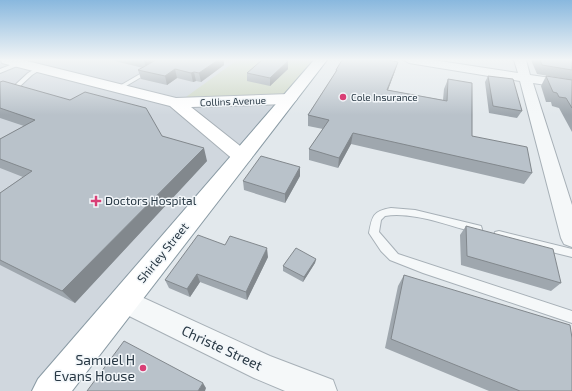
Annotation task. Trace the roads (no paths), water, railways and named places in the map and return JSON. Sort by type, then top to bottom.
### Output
[{"type":"main road","name":"Collins Avenue","points":[[80,78],[176,103],[289,99]]},
{"type":"main road","name":"Shirley Street","points":[[50,391],[306,78]]},
{"type":"main road","name":"Collins Avenue","points":[[176,103],[242,157]]},
{"type":"street","points":[[524,78],[572,238]]},
{"type":"street","points":[[531,78],[572,85]]},
{"type":"street","name":"Christe Street","points":[[124,301],[264,368],[322,391]]},
{"type":"lane","points":[[0,95],[16,88],[26,78]]},
{"type":"lane","points":[[119,88],[136,78]]},
{"type":"lane","points":[[572,253],[432,218],[397,212],[383,213],[376,219],[374,233],[394,257],[422,268],[572,317]]},
{"type":"place","name":"Cole Insurance","points":[[343,97]]},
{"type":"place","name":"Doctors Hospital","points":[[96,201]]},
{"type":"place","name":"Samuel H Evans House","points":[[143,368]]}]
